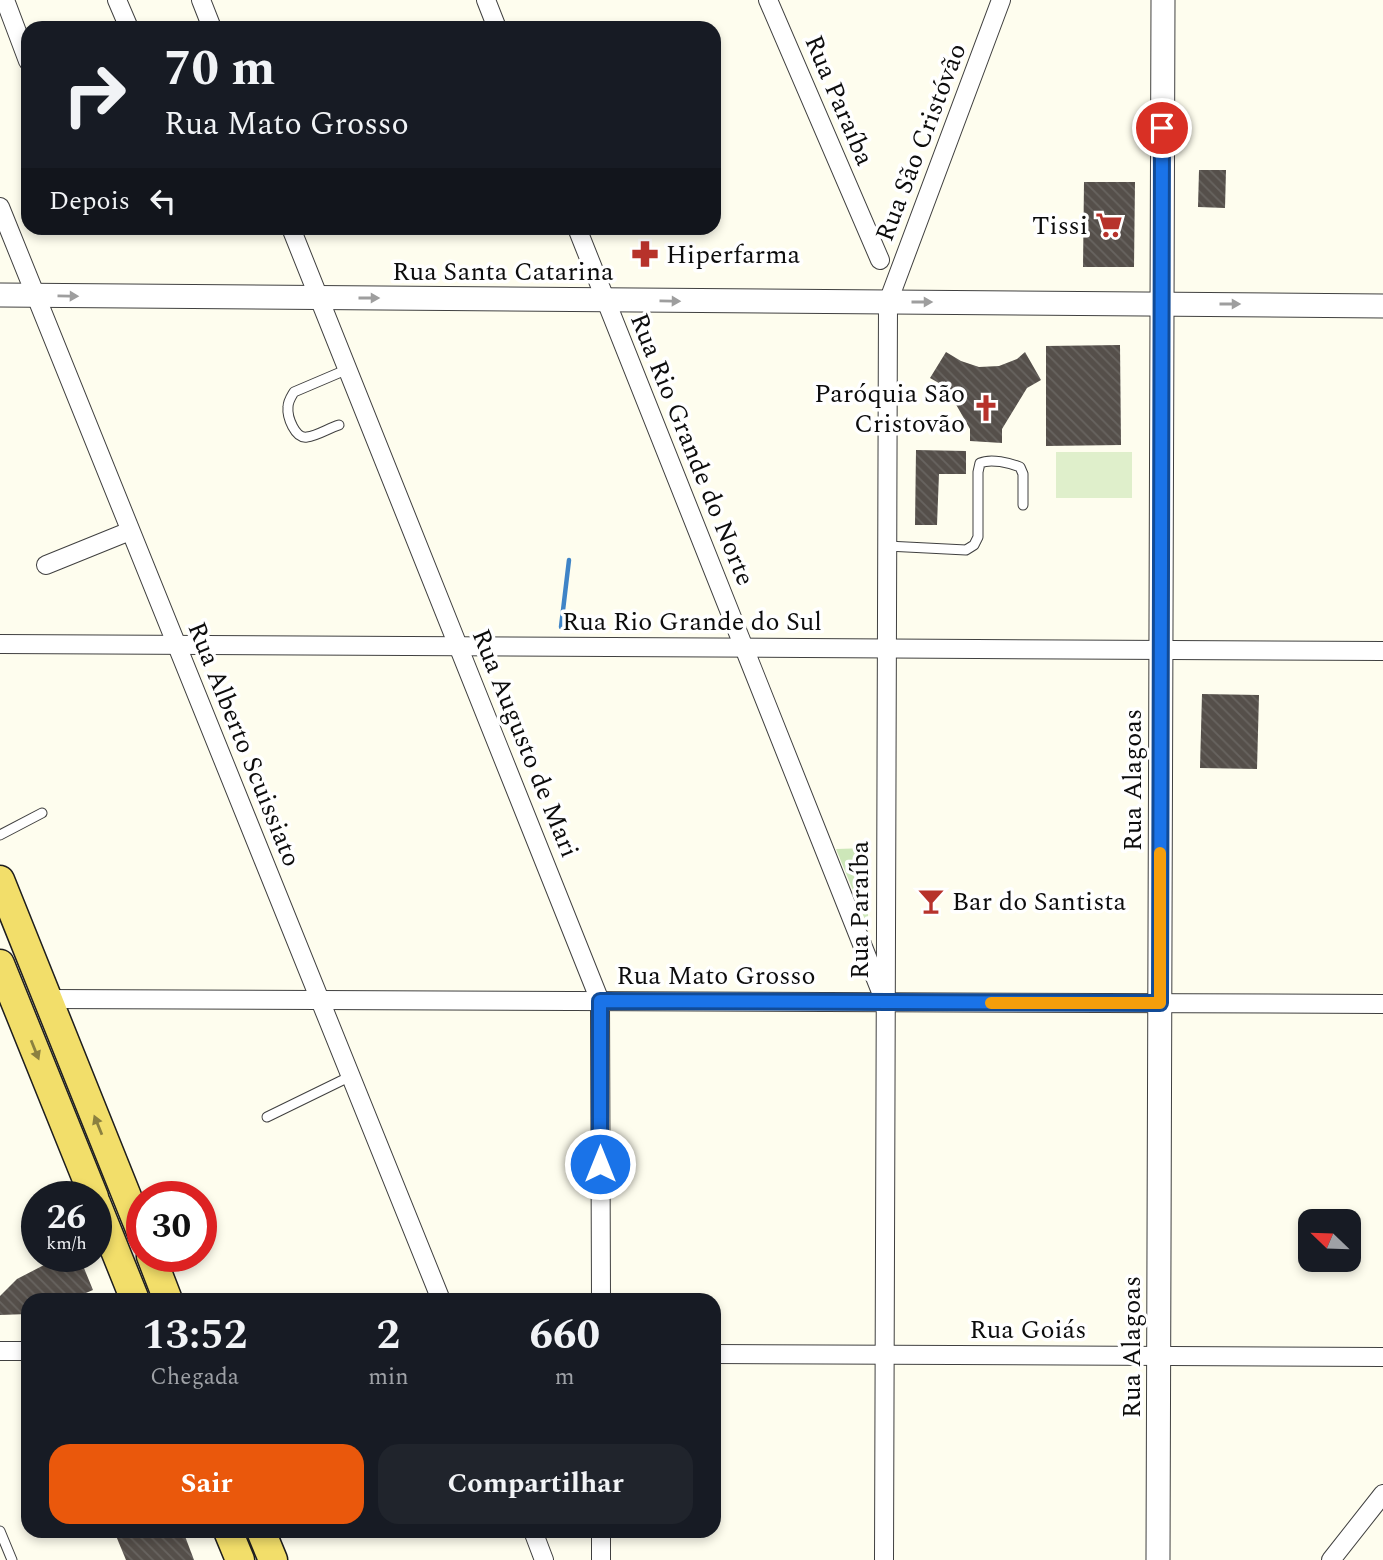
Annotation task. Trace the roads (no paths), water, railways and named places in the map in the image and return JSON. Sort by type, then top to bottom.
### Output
[{"type":"main road","points":[[0,880],[126,1195]]},
{"type":"main road","points":[[0,964],[7,998],[88,1181]]},
{"type":"main road","points":[[91,1181],[94,1172],[107,1172],[118,1176]]},
{"type":"main road","points":[[112,1243],[132,1293]]},
{"type":"main road","points":[[158,1272],[166,1293]]},
{"type":"main road","points":[[231,1538],[240,1560]]},
{"type":"main road","points":[[264,1538],[273,1560]]},
{"type":"street","points":[[5,0],[21,42]]},
{"type":"street","points":[[117,0],[126,21]]},
{"type":"street","points":[[201,0],[209,21]]},
{"type":"street","points":[[486,0],[494,21]]},
{"type":"street","name":"Rua Paraíba","points":[[768,0],[880,260]]},
{"type":"street","name":"Rua São Cristóvão","points":[[887,302],[1001,0]]},
{"type":"street","name":"Rua Alagoas","points":[[1158,1560],[1163,0]]},
{"type":"street","name":"Rua Alberto Scuissiato","points":[[0,207],[438,1293]]},
{"type":"street","name":"Rua Augusto de Mari","points":[[294,235],[600,1001],[601,1293]]},
{"type":"street","name":"Rua Rio Grande do Norte","points":[[580,235],[885,1002]]},
{"type":"street","name":"Rua Santa Catarina","points":[[0,295],[1383,306]]},
{"type":"street","name":"Rua Paraíba","points":[[884,1560],[887,302]]},
{"type":"street","points":[[46,565],[130,531]]},
{"type":"street","name":"Rua Rio Grande do Sul","points":[[0,644],[1383,651]]},
{"type":"street","name":"Rua Mato Grosso","points":[[48,999],[1383,1004]]},
{"type":"street","points":[[0,1351],[21,1351]]},
{"type":"street","name":"Rua Goiás","points":[[721,1354],[1383,1357]]},
{"type":"street","points":[[1331,1560],[1383,1494]]},
{"type":"street","points":[[536,1538],[544,1560]]},
{"type":"street","points":[[601,1538],[601,1560]]},
{"type":"lane","points":[[339,425],[306,437],[300,436],[295,431],[287,409],[294,392],[348,369]]},
{"type":"lane","points":[[887,546],[966,550],[974,545],[978,537],[978,472],[980,463],[985,461],[1020,467],[1024,474],[1023,505]]},
{"type":"lane","points":[[0,835],[41,813]]},
{"type":"lane","points":[[267,1116],[351,1076]]},
{"type":"lane","points":[[0,1531],[12,1560]]},
{"type":"waterway","points":[[561,627],[569,560]]},
{"type":"place","name":"Tissi","points":[[1109,225]]},
{"type":"place","name":"Hiperfarma","points":[[645,254]]},
{"type":"place","name":"Paróquia São Cristovão","points":[[986,408]]},
{"type":"place","name":"Bar do Santista","points":[[931,901]]}]
